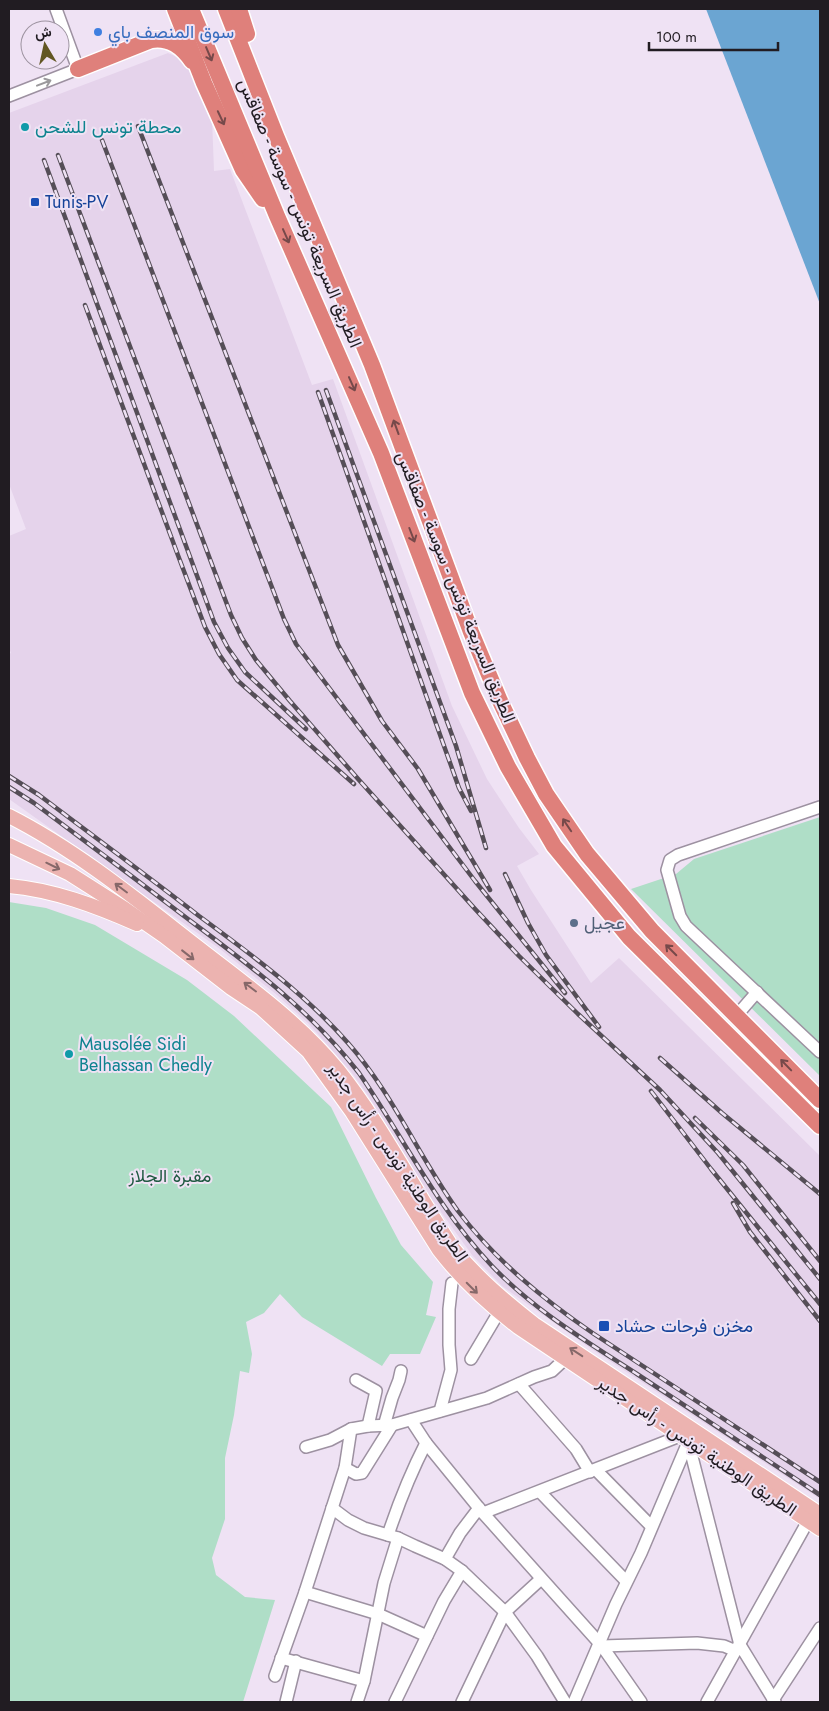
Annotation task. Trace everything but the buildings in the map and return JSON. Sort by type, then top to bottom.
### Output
[{"type":"highway","points":[[175,9],[204,83],[243,170],[260,196],[277,216]]},
{"type":"highway","name":"الطريق السريعة تونس - سوسة - صفاقس","points":[[191,9],[277,216],[381,453],[472,692],[508,767],[554,846],[629,937],[820,1126]]},
{"type":"highway","name":"الطريق السريعة تونس - سوسة - صفاقس","points":[[226,9],[276,136],[372,365],[471,632],[500,701],[546,794],[587,854],[652,931],[738,1015],[820,1100]]},
{"type":"highway","points":[[238,9],[270,100],[276,136]]},
{"type":"highway","points":[[78,69],[151,40],[160,39],[181,47],[195,66],[204,83]]},
{"type":"main road","name":"الطريق الوطنية تونس - رأس جدير","points":[[9,816],[56,843],[99,872],[256,992],[293,1023],[318,1047],[353,1091],[392,1149],[430,1214],[469,1268],[504,1301],[534,1324],[687,1435]]},
{"type":"main road","name":"الطريق الوطنية تونس - رأس جدير","points":[[9,845],[70,874],[125,909],[261,1008],[308,1051],[352,1112],[439,1250],[454,1270],[498,1312],[814,1518],[820,1529]]},
{"type":"main road","points":[[9,886],[44,891],[75,899],[164,936]]},
{"type":"street","points":[[9,96],[78,69],[56,9]]},
{"type":"street","points":[[820,807],[678,854],[670,860],[668,865],[682,921],[820,1052]]},
{"type":"street","points":[[738,1015],[757,992]]},
{"type":"street","points":[[440,1410],[451,1370],[449,1309],[452,1284]]},
{"type":"street","points":[[471,1359],[498,1312]]},
{"type":"street","points":[[306,1446],[330,1440],[351,1429],[388,1425],[411,1420],[440,1410],[487,1398],[552,1371],[566,1358]]},
{"type":"street","points":[[345,1468],[356,1474],[362,1473],[388,1425],[392,1398],[401,1371]]},
{"type":"street","points":[[356,1380],[376,1390],[368,1426]]},
{"type":"street","points":[[519,1384],[576,1448],[593,1471],[651,1526]]},
{"type":"street","points":[[411,1420],[426,1443],[481,1511],[601,1645],[641,1702]]},
{"type":"street","points":[[275,1676],[305,1592],[345,1468],[351,1429]]},
{"type":"street","points":[[445,1559],[460,1533],[481,1511],[540,1492],[687,1435]]},
{"type":"street","points":[[574,1702],[601,1645],[626,1581],[640,1553],[687,1435]]},
{"type":"street","points":[[687,1435],[738,1648],[774,1701],[820,1628]]},
{"type":"street","points":[[358,1702],[378,1614],[400,1498],[410,1473],[426,1443]]},
{"type":"street","points":[[540,1492],[626,1581]]},
{"type":"street","points":[[332,1508],[348,1520],[364,1528],[393,1537],[445,1559],[462,1571],[505,1612],[537,1656],[565,1702]]},
{"type":"street","points":[[707,1702],[814,1518]]},
{"type":"street","points":[[395,1702],[444,1601],[462,1571]]},
{"type":"street","points":[[462,1702],[505,1612],[541,1579]]},
{"type":"street","points":[[305,1592],[378,1614],[427,1636]]},
{"type":"street","points":[[601,1645],[697,1643],[738,1648]]},
{"type":"street","points":[[281,1658],[364,1681]]},
{"type":"street","points":[[286,1702],[296,1661]]},
{"type":"shaded area","points":[[168,53],[188,62],[212,118],[214,171],[230,169],[312,385],[333,379],[452,706],[487,779],[519,828],[539,854],[517,866],[531,890],[591,983],[619,958],[820,1156],[820,1499],[587,1346],[502,1286],[472,1255],[433,1201],[369,1097],[352,1073],[309,1024],[277,995],[220,949],[9,799],[9,654],[11,653],[9,648],[9,536],[26,529],[9,484],[9,113]]},
{"type":"green space","points":[[820,817],[820,1076],[631,889],[676,874],[694,859]]},
{"type":"green space","name":"مقبرة الجلاز","points":[[9,902],[46,908],[95,925],[187,980],[234,1016],[331,1107],[401,1245],[433,1282],[426,1315],[436,1317],[420,1354],[390,1354],[382,1366],[302,1317],[280,1294],[264,1313],[246,1322],[252,1354],[249,1373],[240,1371],[234,1415],[225,1458],[225,1519],[212,1558],[216,1575],[245,1597],[275,1600],[243,1702],[9,1702]]},
{"type":"water","points":[[706,9],[820,9],[820,304]]},
{"type":"railway","points":[[138,126],[338,645],[382,721],[418,769],[490,890]]},
{"type":"railway","points":[[102,140],[284,619],[296,644],[475,881],[565,993]]},
{"type":"railway","points":[[58,155],[231,615],[242,638],[256,660],[359,780],[519,956],[660,1090],[718,1153],[820,1279]]},
{"type":"railway","points":[[44,160],[214,622],[228,648],[245,672],[306,729]]},
{"type":"railway","points":[[85,305],[205,627],[219,654],[237,680],[354,784]]},
{"type":"railway","points":[[326,390],[456,746],[486,848]]},
{"type":"railway","points":[[318,392],[459,788],[471,811]]},
{"type":"railway","points":[[9,776],[39,795],[239,945],[314,1008],[348,1043],[379,1083],[458,1211],[488,1246],[521,1278],[594,1334],[820,1482]]},
{"type":"railway","points":[[9,787],[34,803],[235,954],[300,1009],[340,1050],[359,1073],[455,1221],[492,1266],[525,1297],[580,1337],[820,1495]]},
{"type":"railway","points":[[505,874],[528,923],[546,955],[599,1027]]},
{"type":"railway","points":[[660,1058],[722,1113],[820,1194]]},
{"type":"railway","points":[[651,1091],[820,1304]]},
{"type":"railway","points":[[695,1118],[743,1165],[820,1261]]},
{"type":"railway","points":[[733,1203],[750,1232],[820,1321]]},
{"type":"place","name":"سوق المنصف باي","points":[[98,32]]},
{"type":"place","name":"محطة تونس للشحن","points":[[25,127]]},
{"type":"place","name":"Tunis-PV","points":[[35,202]]},
{"type":"place","name":"عجيل","points":[[574,923]]},
{"type":"place","name":"Mausolée Sidi Belhassan Chedly","points":[[69,1054]]},
{"type":"place","name":"مخزن فرحات حشاد","points":[[604,1326]]}]
